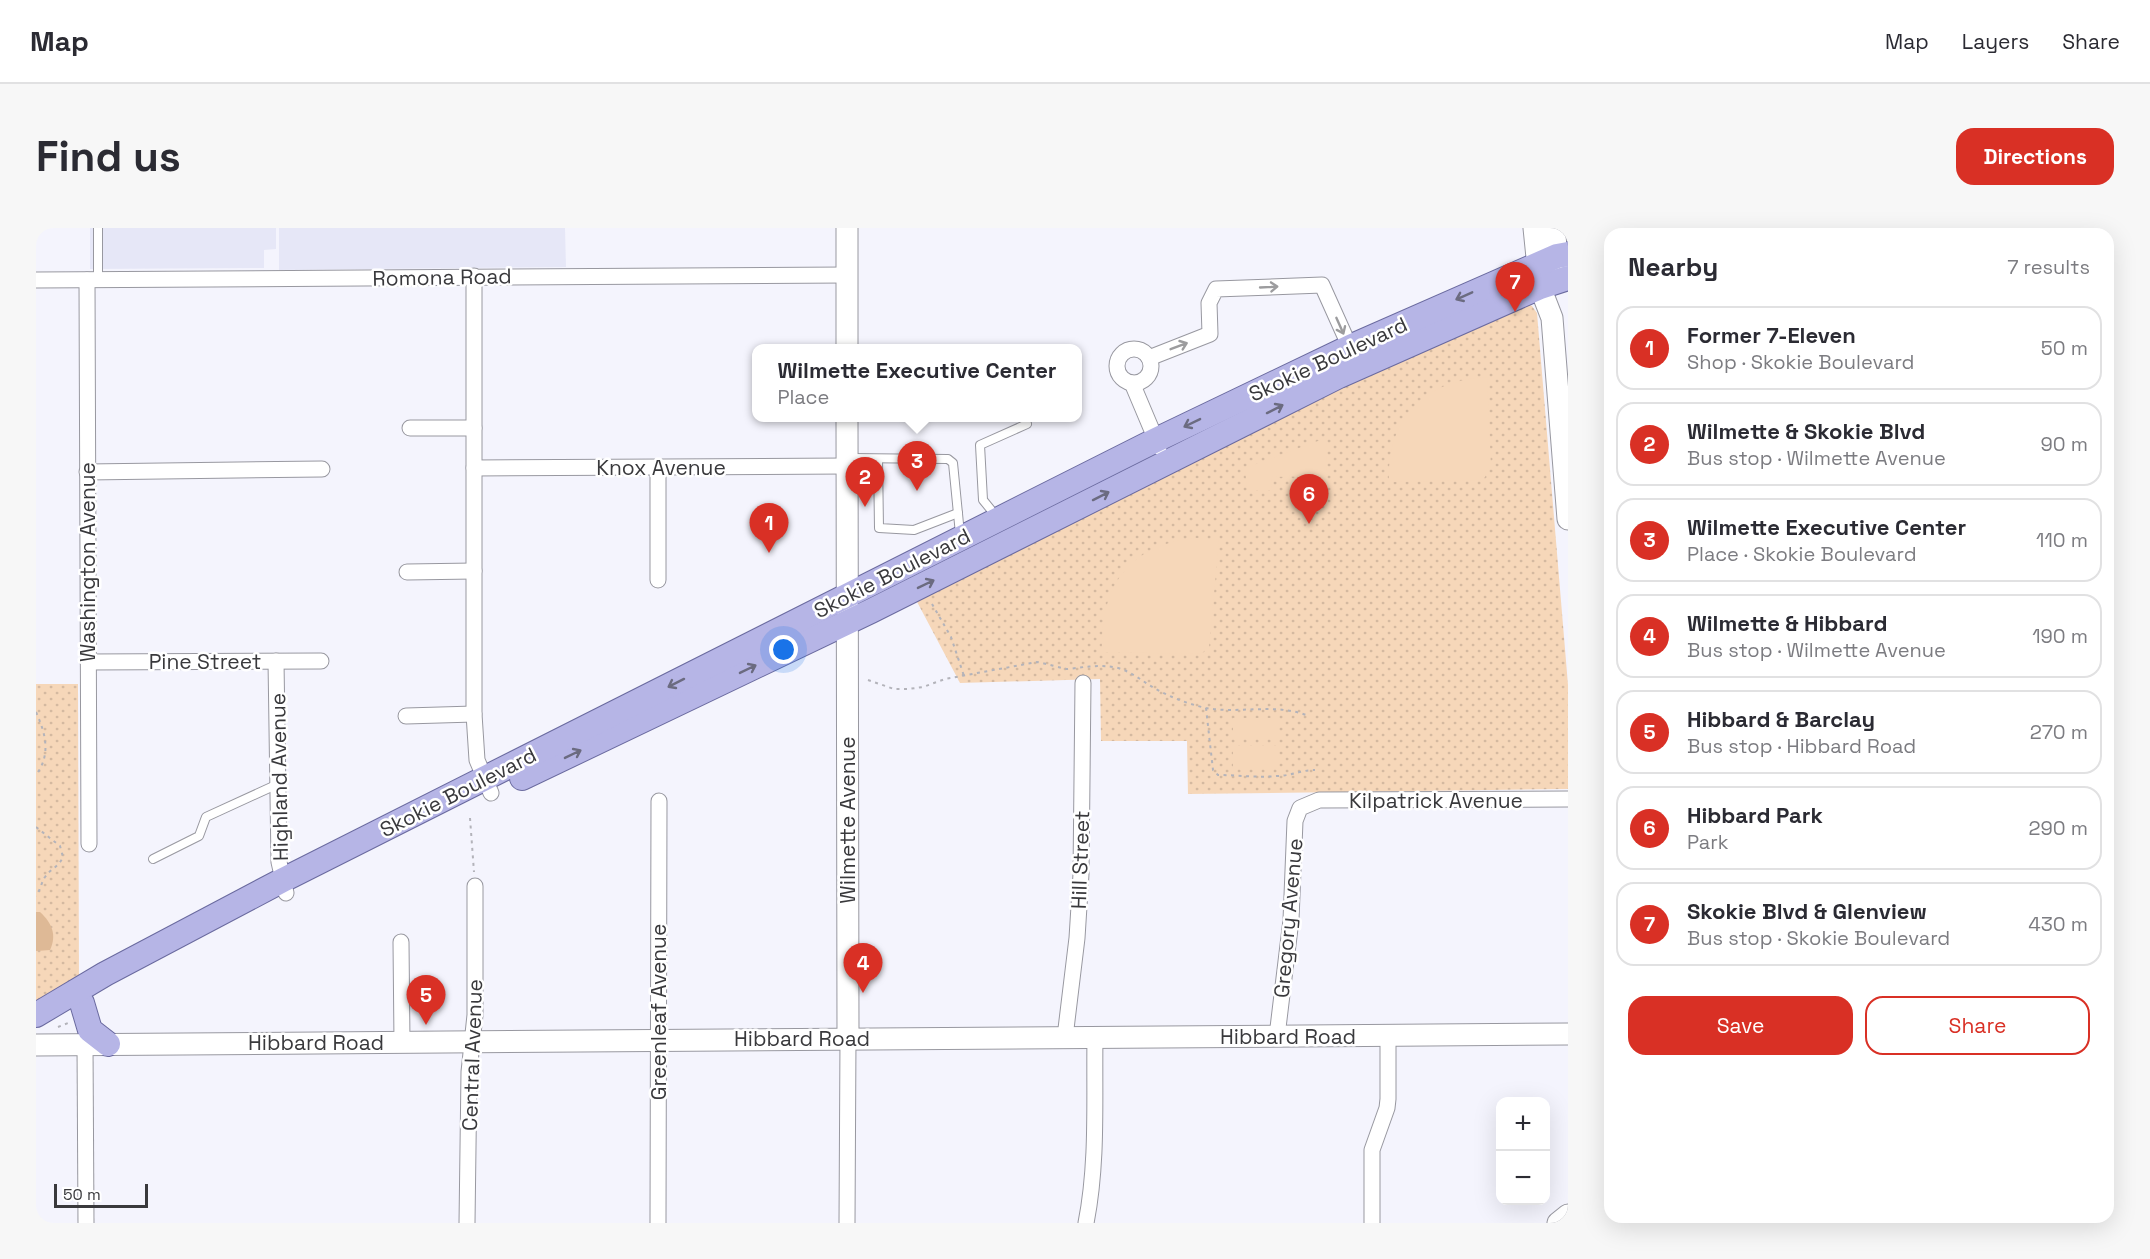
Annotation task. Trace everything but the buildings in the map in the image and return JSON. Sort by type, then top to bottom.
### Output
[{"type":"main road","name":"Skokie Boulevard","points":[[488,786],[847,595],[1156,441],[1555,270]]},
{"type":"main road","name":"Skokie Boulevard","points":[[36,1015],[105,974],[488,786],[847,622],[1166,464],[1354,357]]},
{"type":"main road","name":"Skokie Boulevard","points":[[36,1031],[112,983],[284,886]]},
{"type":"main road","points":[[82,1003],[97,1044]]},
{"type":"street","points":[[847,228],[847,344]]},
{"type":"street","points":[[1534,228],[1555,270]]},
{"type":"street","points":[[1554,228],[1555,270],[1552,318],[1568,519]]},
{"type":"street","name":"Romona Road","points":[[36,280],[847,275]]},
{"type":"street","points":[[474,276],[474,714],[477,760],[488,786]]},
{"type":"street","name":"Washington Avenue","points":[[89,844],[87,472],[92,280]]},
{"type":"street","points":[[1149,358],[1210,334],[1209,303],[1216,289],[1322,285],[1354,357]]},
{"type":"street","points":[[1136,348],[1142,350],[1149,358],[1151,367],[1148,376],[1141,382],[1126,382],[1118,375],[1116,364],[1125,350],[1136,348]]},
{"type":"street","points":[[1132,383],[1166,464]]},
{"type":"street","name":"Wilmette Avenue","points":[[847,422],[847,1223]]},
{"type":"street","points":[[410,428],[474,428]]},
{"type":"street","name":"Knox Avenue","points":[[474,468],[658,467],[847,462]]},
{"type":"street","points":[[658,467],[658,580]]},
{"type":"street","points":[[87,472],[322,469]]},
{"type":"street","points":[[407,572],[474,572]]},
{"type":"street","name":"Highland Avenue","points":[[276,661],[279,862],[284,886]]},
{"type":"street","name":"Pine Street","points":[[88,662],[321,661]]},
{"type":"street","name":"Hill Street","points":[[1065,1037],[1077,938],[1081,874],[1083,683]]},
{"type":"street","points":[[406,716],[474,714]]},
{"type":"street","name":"Kilpatrick Avenue","points":[[1305,804],[1319,800],[1568,799]]},
{"type":"street","name":"Greenleaf Avenue","points":[[658,1223],[659,801]]},
{"type":"street","name":"Gregory Avenue","points":[[1277,1036],[1291,920],[1295,821],[1300,808],[1305,804]]},
{"type":"street","name":"Central Avenue","points":[[467,1223],[469,1072],[475,1015],[475,886]]},
{"type":"street","points":[[401,942],[402,1042]]},
{"type":"street","name":"Hibbard Road","points":[[36,1045],[1568,1034]]},
{"type":"street","points":[[1372,1223],[1372,1150],[1387,1108],[1388,1035]]},
{"type":"street","points":[[1086,1223],[1094,1164],[1095,1037]]},
{"type":"street","points":[[86,1223],[97,1044]]},
{"type":"street","points":[[1558,1223],[1568,1215]]},
{"type":"lane","points":[[92,280],[98,228]]},
{"type":"lane","points":[[999,519],[983,500],[980,445],[1027,424]]},
{"type":"lane","points":[[847,462],[878,459],[948,459],[953,462],[960,539]]},
{"type":"lane","points":[[878,459],[879,528],[914,530],[958,513]]},
{"type":"lane","points":[[153,859],[199,836],[206,817],[278,784]]},
{"type":"path","points":[[932,604],[951,637],[964,676]]},
{"type":"path","points":[[868,680],[894,690],[923,687],[945,679],[1037,662],[1066,669],[1089,665],[1118,669],[1138,676],[1176,699],[1206,708],[1291,710],[1306,716]]},
{"type":"path","points":[[1206,708],[1214,770],[1218,775],[1276,777],[1292,775],[1302,770],[1315,770]]},
{"type":"path","points":[[36,712],[47,752],[44,764],[36,775]]},
{"type":"path","points":[[470,818],[475,886]]},
{"type":"path","points":[[36,827],[60,846],[63,857],[58,867],[46,876],[36,896]]},
{"type":"shaded area","points":[[90,228],[276,228],[276,249],[264,250],[264,268],[90,269]]},
{"type":"shaded area","points":[[279,228],[565,228],[566,267],[279,270]]},
{"type":"shaded area","points":[[1526,303],[1532,306],[1537,313],[1568,685],[1568,789],[1188,794],[1187,741],[1101,741],[1100,679],[960,683],[915,598],[1390,360]]},
{"type":"shaded area","points":[[1487,377],[1491,467],[1483,480],[1389,482],[1394,439],[1402,422],[1414,407],[1428,395],[1445,386]]},
{"type":"shaded area","points":[[1326,438],[1327,476],[1271,477],[1272,490],[1247,490],[1245,468]]},
{"type":"shaded area","points":[[1196,538],[1219,540],[1209,647],[1201,654],[1102,652],[1106,607],[1123,573],[1152,549],[1172,542]]},
{"type":"shaded area","points":[[36,684],[78,684],[79,981],[36,1006]]},
{"type":"shaded area","points":[[1233,718],[1278,718],[1278,739],[1233,739]]},
{"type":"shaded area","points":[[1233,746],[1278,746],[1278,767],[1233,767]]},
{"type":"shaded area","points":[[36,912],[44,916],[52,930],[53,939],[50,950],[36,951]]},
{"type":"place","name":"Skokie Blvd & Glenview","points":[[1515,312]]},
{"type":"place","name":"Wilmette Executive Center","points":[[917,491]]},
{"type":"place","name":"Wilmette & Skokie Blvd","points":[[865,507]]},
{"type":"place","name":"Hibbard Park","points":[[1309,524]]},
{"type":"place","name":"Former 7-Eleven","points":[[769,553]]},
{"type":"place","name":"Wilmette & Hibbard","points":[[863,993]]},
{"type":"place","name":"Hibbard & Barclay","points":[[426,1025]]}]
